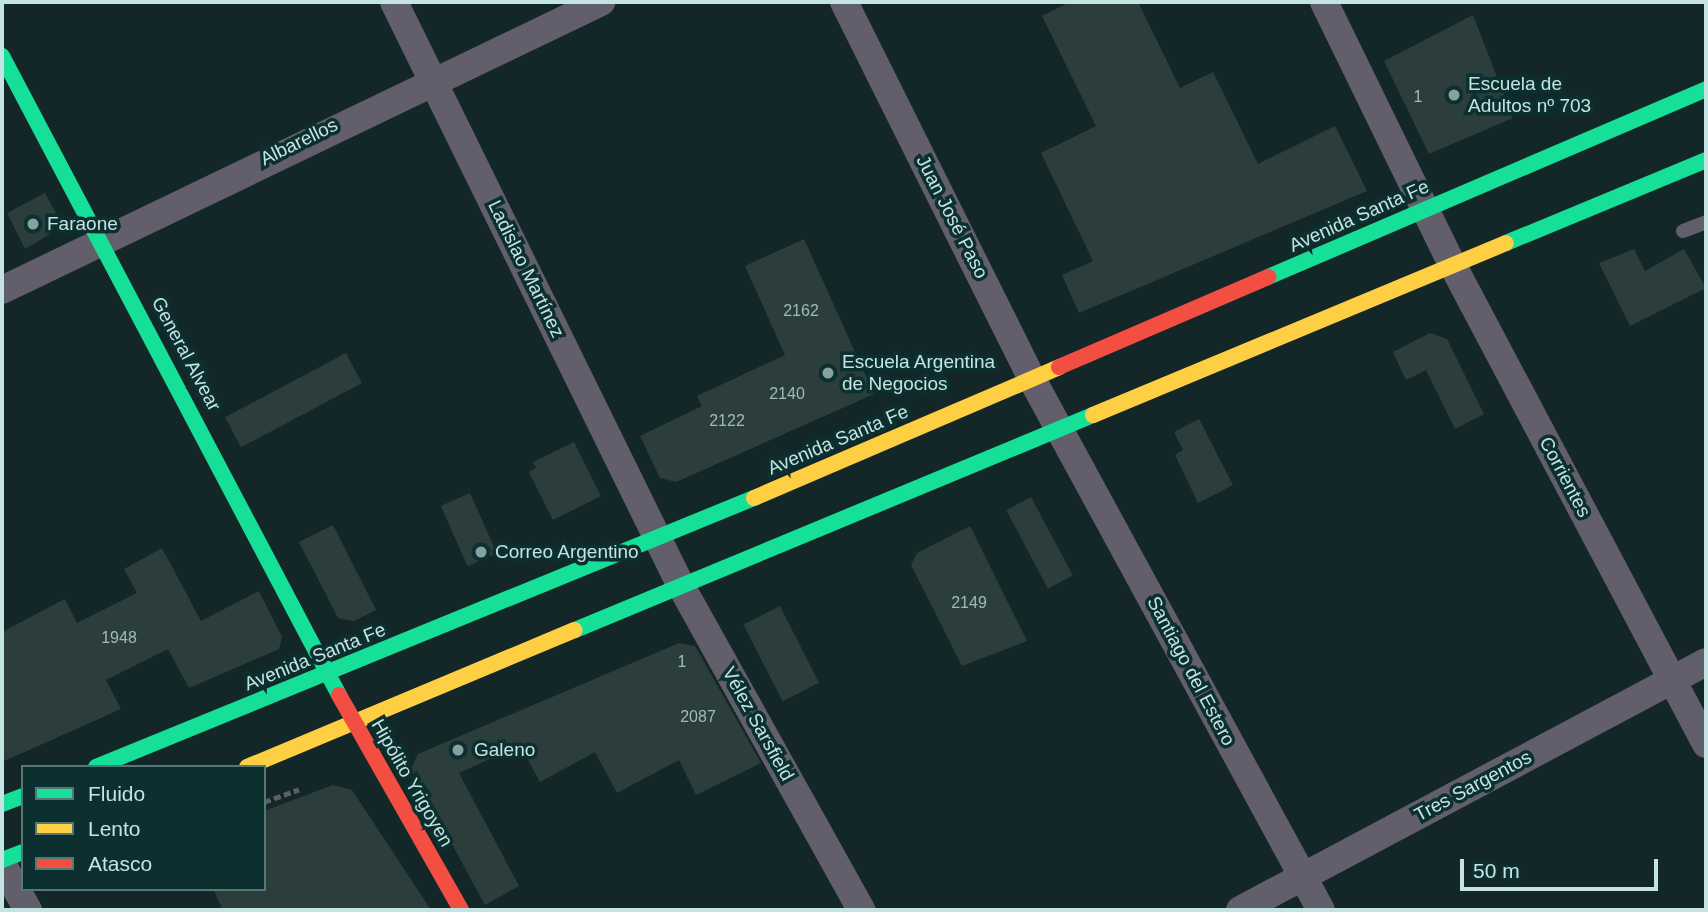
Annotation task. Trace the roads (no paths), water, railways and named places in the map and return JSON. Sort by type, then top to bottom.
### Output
[{"type":"main road","name":"General Alvear","points":[[2,56],[101,237],[330,674]]},
{"type":"main road","name":"Avenida Santa Fe","points":[[101,765],[330,674],[1033,381],[1706,89]]},
{"type":"main road","points":[[252,765],[355,726],[681,586],[1061,432],[1452,264],[1706,160]]},
{"type":"main road","name":"Hipólito Yrigoyen","points":[[330,674],[355,726],[461,910]]},
{"type":"main road","points":[[2,804],[21,797]]},
{"type":"main road","points":[[2,862],[21,853]]},
{"type":"street","name":"Ladislao Martínez","points":[[394,2],[656,537]]},
{"type":"street","name":"Albarellos","points":[[2,290],[101,237],[433,78],[601,2]]},
{"type":"street","name":"Juan José Paso","points":[[844,2],[1061,432]]},
{"type":"street","name":"Corrientes","points":[[1324,2],[1452,264],[1706,744]]},
{"type":"street","name":"Santiago del Estero","points":[[1061,432],[1321,910]]},
{"type":"street","name":"Vélez Sarsfield","points":[[656,537],[861,910]]},
{"type":"street","name":"Tres Sargentos","points":[[1240,910],[1706,662]]},
{"type":"street","points":[[2,862],[28,910]]},
{"type":"lane","points":[[1683,232],[1706,222]]},
{"type":"place","name":"Escuela de Adultos nº 703","points":[[1454,95]]},
{"type":"place","name":"Faraone","points":[[33,224]]},
{"type":"place","name":"Escuela Argentina de Negocios","points":[[828,373]]},
{"type":"place","name":"Correo Argentino","points":[[481,552]]},
{"type":"place","name":"Galeno","points":[[458,750]]}]
